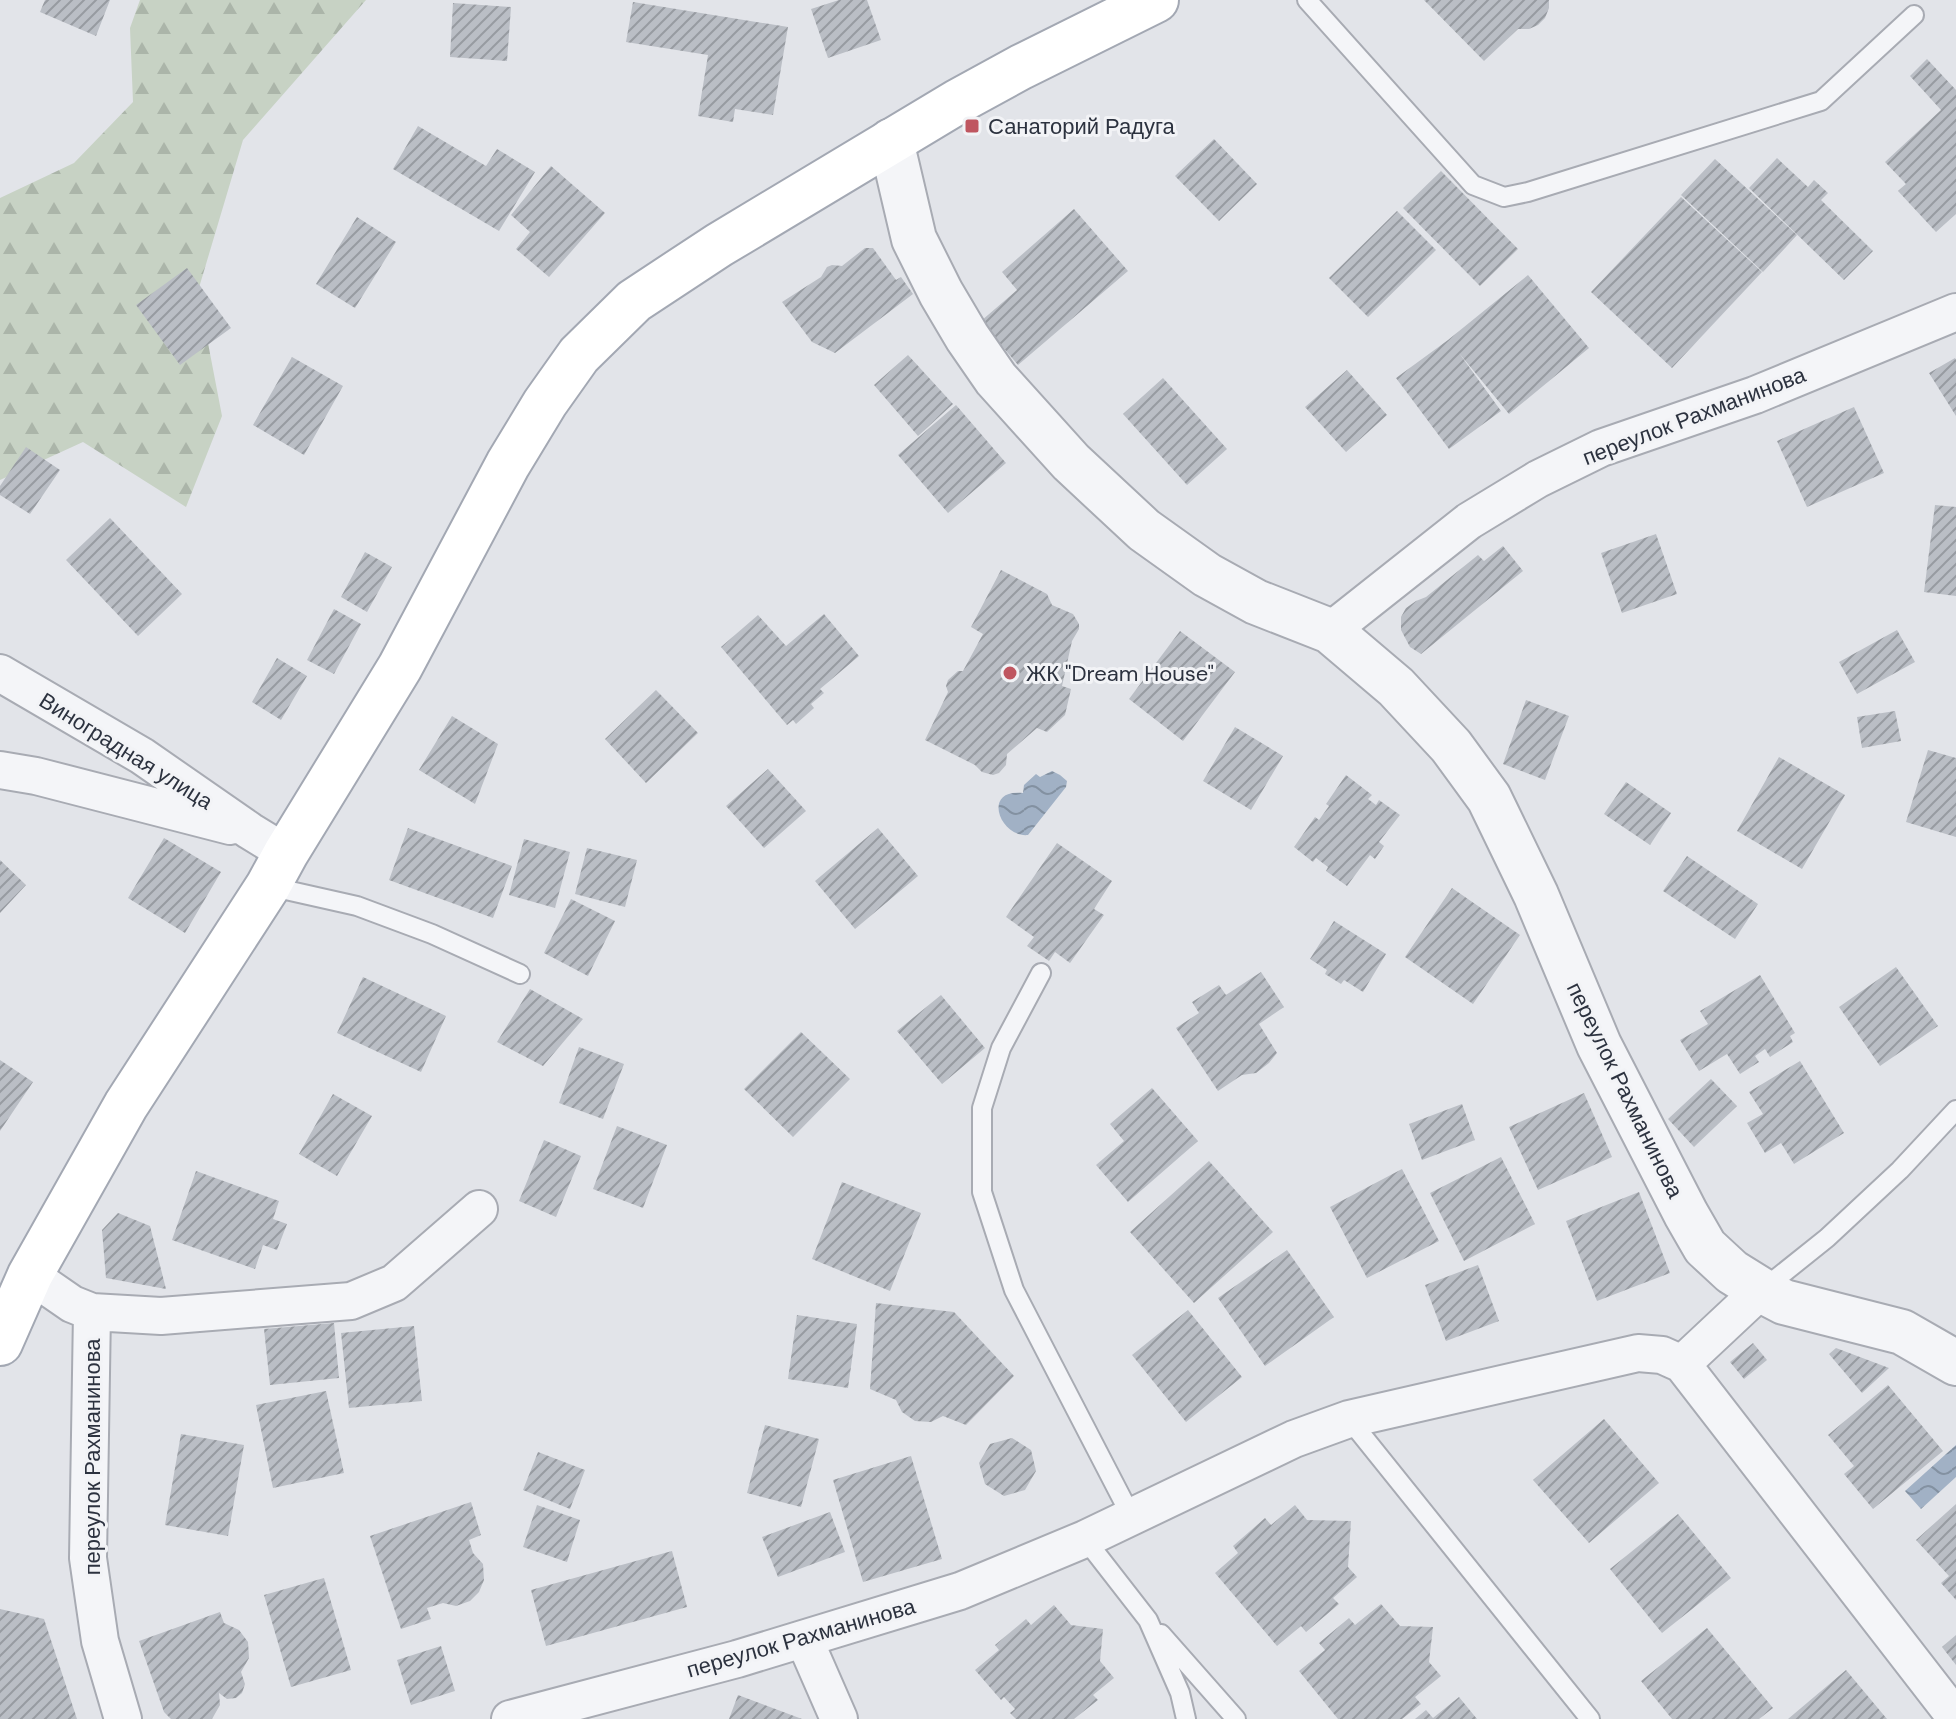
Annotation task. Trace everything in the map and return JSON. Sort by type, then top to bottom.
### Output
[{"type":"main road","points":[[0,1343],[30,1275],[268,857],[400,667],[508,464],[579,355],[634,301],[719,245],[1021,67],[1156,0]]},
{"type":"street","name":"переулок Рахманинова","points":[[891,141],[914,239],[941,293],[996,379],[1071,462],[1144,530],[1207,575],[1256,602],[1330,631],[1396,687],[1451,746],[1489,798],[1536,895],[1599,1045],[1705,1247],[1732,1272],[1784,1302],[1902,1332],[1956,1363]]},
{"type":"street","name":"переулок Рахманинова","points":[[1330,631],[1469,521],[1538,479],[1601,448],[1755,395],[1956,312]]},
{"type":"street","name":"Виноградная улица","points":[[0,673],[142,756],[268,857]]},
{"type":"street","name":"Виноградная улица","points":[[0,770],[36,776],[268,857]]},
{"type":"street","points":[[0,799],[36,776]]},
{"type":"street","points":[[92,1312],[161,1316],[351,1301],[394,1283],[479,1209]]},
{"type":"street","name":"переулок Рахманинова","points":[[30,1275],[72,1304],[92,1312],[88,1558],[100,1641],[119,1716]]},
{"type":"street","points":[[1761,1290],[1682,1364],[1956,1718]]},
{"type":"street","name":"переулок Рахманинова","points":[[510,1719],[737,1659],[960,1591],[1085,1539],[1294,1439],[1349,1419],[1638,1353],[1662,1355],[1682,1364]]},
{"type":"street","points":[[804,1639],[839,1719]]},
{"type":"lane","points":[[1307,0],[1473,185],[1504,197],[1543,188],[1821,101],[1914,15]]},
{"type":"lane","points":[[268,857],[357,906],[432,934],[520,974]]},
{"type":"lane","points":[[1041,973],[1001,1048],[982,1108],[982,1192],[1014,1290],[1131,1516]]},
{"type":"lane","points":[[1761,1290],[1827,1238],[1900,1170],[1956,1110]]},
{"type":"lane","points":[[1349,1419],[1590,1719]]},
{"type":"lane","points":[[1085,1539],[1148,1620],[1236,1719]]},
{"type":"lane","points":[[1148,1620],[1180,1693],[1186,1719]]},
{"type":"green space","points":[[140,0],[366,0],[243,140],[198,291],[222,416],[186,507],[83,442],[0,480],[0,198],[74,163],[133,102],[130,28]]},
{"type":"water","points":[[1052,771],[1067,781],[1066,787],[1028,835],[1010,829],[999,813],[1002,798],[1010,793],[1023,793],[1024,785],[1036,774],[1040,777]]},
{"type":"water","points":[[1956,1445],[1956,1477],[1921,1509],[1905,1491]]},
{"type":"building","points":[[45,0],[110,0],[96,36],[40,12]]},
{"type":"building","points":[[839,0],[867,0],[881,40],[828,58],[811,9]]},
{"type":"building","points":[[1424,0],[1549,0],[1549,8],[1538,25],[1518,29],[1484,61]]},
{"type":"building","points":[[633,2],[788,27],[773,115],[735,109],[733,122],[698,116],[708,55],[626,42]]},
{"type":"building","points":[[453,3],[511,7],[507,61],[450,57]]},
{"type":"building","points":[[1927,59],[1956,90],[1956,214],[1936,232],[1898,191],[1906,184],[1885,162],[1941,110],[1910,76]]},
{"type":"building","points":[[418,126],[486,166],[497,149],[535,172],[499,231],[393,169]]},
{"type":"building","points":[[1214,139],[1257,184],[1219,221],[1175,176]]},
{"type":"building","points":[[1777,158],[1808,187],[1814,180],[1828,193],[1821,200],[1873,251],[1844,280],[1749,188]]},
{"type":"building","points":[[1715,159],[1797,235],[1763,272],[1681,195]]},
{"type":"building","points":[[551,166],[605,213],[549,277],[516,249],[530,232],[511,215]]},
{"type":"building","points":[[1441,171],[1518,249],[1480,286],[1403,208]]},
{"type":"building","points":[[1681,197],[1762,272],[1672,368],[1591,292]]},
{"type":"building","points":[[1074,209],[1128,271],[1018,365],[981,321],[1017,290],[1002,272]]},
{"type":"building","points":[[1397,211],[1436,250],[1368,317],[1329,278]]},
{"type":"building","points":[[357,217],[396,242],[355,308],[316,284]]},
{"type":"building","points":[[865,248],[873,248],[896,280],[901,277],[913,294],[835,353],[812,342],[782,302],[821,277],[827,267],[842,266]]},
{"type":"building","points":[[187,268],[231,328],[180,365],[136,305]]},
{"type":"building","points":[[1528,275],[1589,348],[1509,414],[1459,353],[1501,411],[1449,449],[1396,378]]},
{"type":"building","points":[[908,355],[953,404],[918,436],[874,385]]},
{"type":"building","points":[[292,357],[343,386],[304,455],[253,425]]},
{"type":"building","points":[[1956,360],[1956,416],[1929,373]]},
{"type":"building","points":[[1347,370],[1387,415],[1346,452],[1305,407]]},
{"type":"building","points":[[1163,378],[1227,449],[1187,485],[1123,414]]},
{"type":"building","points":[[956,405],[1006,463],[948,513],[898,455]]},
{"type":"building","points":[[1854,407],[1884,473],[1807,507],[1777,441]]},
{"type":"building","points":[[26,447],[60,470],[30,514],[0,495],[0,486]]},
{"type":"building","points":[[1935,505],[1956,507],[1956,596],[1924,592]]},
{"type":"building","points":[[110,518],[182,594],[138,636],[66,560]]},
{"type":"building","points":[[1656,534],[1677,594],[1622,613],[1601,553]]},
{"type":"building","points":[[1503,546],[1523,571],[1421,654],[1410,647],[1401,630],[1401,617],[1406,608],[1426,597],[1478,555],[1484,561]]},
{"type":"building","points":[[365,552],[392,567],[367,612],[341,597]]},
{"type":"building","name":"ЖК \"Dream House\"","points":[[1001,570],[1047,594],[1052,605],[1073,614],[1079,629],[1072,641],[1062,686],[1071,689],[1065,715],[1047,732],[1037,728],[1007,754],[1006,765],[993,775],[925,740],[948,692],[948,680],[958,671],[963,671],[983,634],[971,627]]},
{"type":"building","points":[[334,609],[361,624],[334,674],[307,660]]},
{"type":"building","points":[[824,614],[859,656],[820,689],[824,693],[811,704],[814,708],[796,724],[793,720],[787,725],[721,647],[758,615],[786,646]]},
{"type":"building","points":[[1897,630],[1915,662],[1857,694],[1839,662]]},
{"type":"building","points":[[1180,631],[1235,672],[1183,741],[1129,699]]},
{"type":"building","points":[[277,658],[307,676],[281,720],[252,702]]},
{"type":"building","points":[[656,690],[698,733],[646,783],[605,739]]},
{"type":"building","points":[[1526,700],[1569,716],[1545,780],[1503,764]]},
{"type":"building","points":[[1895,711],[1901,741],[1862,748],[1857,717]]},
{"type":"building","points":[[452,716],[498,744],[475,804],[419,770]]},
{"type":"building","points":[[1235,727],[1283,756],[1251,810],[1203,781]]},
{"type":"building","points":[[1928,750],[1956,758],[1956,837],[1906,822]]},
{"type":"building","points":[[1779,757],[1845,795],[1802,869],[1737,831]]},
{"type":"building","points":[[768,769],[806,811],[764,848],[726,806]]},
{"type":"building","points":[[1346,775],[1372,795],[1368,799],[1376,805],[1379,800],[1400,815],[1379,842],[1384,846],[1375,859],[1370,855],[1347,886],[1326,871],[1328,867],[1316,858],[1313,862],[1294,847],[1315,817],[1319,820]]},
{"type":"building","points":[[1626,782],[1671,813],[1650,845],[1604,814]]},
{"type":"building","points":[[408,828],[512,866],[493,918],[389,880]]},
{"type":"building","points":[[878,828],[918,876],[855,929],[815,881]]},
{"type":"building","points":[[164,838],[221,872],[185,933],[128,898]]},
{"type":"building","points":[[524,839],[570,852],[555,908],[509,895]]},
{"type":"building","points":[[1057,843],[1112,881],[1094,909],[1104,915],[1070,963],[1055,952],[1049,961],[1027,946],[1034,937],[1006,917]]},
{"type":"building","points":[[587,848],[637,860],[625,907],[575,894]]},
{"type":"building","points":[[1687,856],[1758,904],[1735,939],[1663,891]]},
{"type":"building","points":[[0,860],[26,885],[0,913]]},
{"type":"building","points":[[1452,888],[1520,935],[1473,1004],[1405,957]]},
{"type":"building","points":[[571,899],[615,921],[588,976],[544,953]]},
{"type":"building","points":[[1334,921],[1386,954],[1363,992],[1344,980],[1341,984],[1310,959]]},
{"type":"building","points":[[1896,967],[1938,1026],[1880,1066],[1839,1007]]},
{"type":"building","points":[[1261,972],[1284,1007],[1259,1024],[1277,1053],[1256,1073],[1242,1075],[1218,1091],[1176,1028],[1199,1013],[1192,1002],[1219,985],[1226,995]]},
{"type":"building","points":[[1760,975],[1795,1033],[1790,1036],[1793,1042],[1770,1057],[1765,1049],[1755,1056],[1759,1062],[1740,1074],[1727,1054],[1699,1071],[1680,1040],[1708,1024],[1700,1011]]},
{"type":"building","points":[[363,977],[446,1016],[421,1072],[337,1033]]},
{"type":"building","points":[[530,989],[583,1019],[543,1066],[497,1042]]},
{"type":"building","points":[[941,995],[985,1048],[942,1084],[897,1031]]},
{"type":"building","points":[[801,1032],[850,1079],[793,1137],[744,1089]]},
{"type":"building","points":[[579,1047],[624,1064],[603,1119],[559,1103]]},
{"type":"building","points":[[0,1060],[33,1082],[0,1131]]},
{"type":"building","points":[[1800,1061],[1844,1133],[1794,1164],[1781,1143],[1765,1153],[1747,1123],[1763,1114],[1749,1092]]},
{"type":"building","points":[[1711,1079],[1737,1106],[1694,1147],[1668,1119]]},
{"type":"building","points":[[1152,1088],[1198,1141],[1128,1202],[1096,1165],[1124,1141],[1110,1124]]},
{"type":"building","points":[[1584,1093],[1612,1157],[1538,1190],[1509,1127]]},
{"type":"building","points":[[333,1094],[372,1116],[337,1176],[299,1154]]},
{"type":"building","points":[[1462,1104],[1475,1140],[1422,1160],[1409,1124]]},
{"type":"building","points":[[617,1126],[667,1145],[643,1208],[593,1189]]},
{"type":"building","points":[[544,1140],[581,1156],[556,1217],[519,1201]]},
{"type":"building","points":[[1501,1157],[1535,1224],[1464,1261],[1430,1193]]},
{"type":"building","points":[[1209,1161],[1273,1232],[1194,1303],[1130,1232]]},
{"type":"building","points":[[1402,1169],[1439,1241],[1367,1278],[1330,1207]]},
{"type":"building","points":[[196,1171],[279,1201],[273,1219],[287,1224],[277,1250],[263,1245],[255,1269],[172,1240]]},
{"type":"building","points":[[842,1182],[921,1213],[890,1291],[812,1259]]},
{"type":"building","points":[[1639,1192],[1670,1273],[1597,1301],[1566,1221]]},
{"type":"building","points":[[118,1213],[150,1226],[166,1289],[106,1278],[102,1230]]},
{"type":"building","points":[[1287,1250],[1334,1317],[1265,1366],[1218,1298]]},
{"type":"building","points":[[1478,1265],[1499,1321],[1446,1341],[1425,1285]]},
{"type":"building","points":[[876,1303],[954,1312],[1014,1376],[966,1425],[943,1416],[931,1422],[915,1421],[902,1412],[896,1400],[870,1389]]},
{"type":"building","points":[[1188,1310],[1242,1377],[1186,1422],[1132,1355]]},
{"type":"building","points":[[797,1315],[857,1324],[848,1388],[788,1379]]},
{"type":"building","points":[[334,1323],[339,1378],[270,1385],[264,1329]]},
{"type":"building","points":[[414,1326],[422,1401],[349,1408],[341,1333]]},
{"type":"building","points":[[1753,1343],[1767,1360],[1744,1379],[1730,1362]]},
{"type":"building","points":[[1836,1348],[1889,1368],[1862,1393],[1829,1354]]},
{"type":"building","points":[[1888,1385],[1943,1451],[1873,1509],[1844,1474],[1854,1466],[1828,1435]]},
{"type":"building","points":[[326,1391],[344,1473],[273,1488],[256,1405]]},
{"type":"building","points":[[1604,1419],[1659,1483],[1589,1543],[1533,1480]]},
{"type":"building","points":[[765,1425],[819,1439],[801,1507],[747,1493]]},
{"type":"building","points":[[181,1434],[244,1445],[228,1536],[165,1525]]},
{"type":"building","points":[[1012,1438],[1031,1450],[1036,1471],[1025,1490],[1004,1496],[985,1484],[979,1463],[990,1444]]},
{"type":"building","points":[[538,1452],[585,1470],[570,1509],[523,1490]]},
{"type":"building","points":[[911,1456],[942,1559],[863,1582],[833,1480]]},
{"type":"building","points":[[471,1502],[481,1535],[469,1540],[473,1553],[483,1564],[484,1580],[479,1592],[470,1601],[456,1606],[443,1603],[427,1608],[431,1619],[401,1629],[370,1536]]},
{"type":"building","points":[[1956,1504],[1956,1600],[1941,1583],[1949,1576],[1916,1540]]},
{"type":"building","points":[[537,1505],[580,1520],[567,1562],[523,1547]]},
{"type":"building","points":[[1295,1505],[1307,1520],[1351,1521],[1348,1567],[1357,1577],[1333,1598],[1339,1604],[1306,1632],[1301,1626],[1277,1646],[1215,1573],[1238,1553],[1233,1546],[1265,1518],[1271,1525]]},
{"type":"building","points":[[830,1512],[845,1552],[778,1577],[762,1537]]},
{"type":"building","points":[[1678,1514],[1731,1578],[1662,1633],[1610,1569]]},
{"type":"building","points":[[672,1551],[687,1607],[546,1646],[531,1590]]},
{"type":"building","points":[[324,1578],[351,1670],[291,1687],[264,1595]]},
{"type":"building","points":[[1381,1604],[1400,1626],[1433,1627],[1429,1662],[1441,1676],[1415,1697],[1421,1704],[1402,1719],[1338,1719],[1299,1671],[1325,1650],[1319,1643],[1349,1618],[1355,1625]]},
{"type":"building","points":[[1054,1605],[1071,1625],[1103,1629],[1100,1661],[1114,1678],[1093,1695],[1098,1700],[1074,1719],[1016,1719],[1010,1713],[1015,1709],[1004,1697],[1001,1700],[975,1670],[999,1650],[995,1645],[1026,1619],[1031,1625]]},
{"type":"building","points":[[0,1609],[44,1619],[77,1719],[0,1719]]},
{"type":"building","points":[[220,1612],[224,1623],[239,1630],[248,1642],[249,1658],[241,1672],[245,1684],[242,1693],[236,1698],[227,1699],[219,1693],[220,1705],[212,1719],[171,1719],[164,1712],[139,1641]]},
{"type":"building","points":[[1707,1628],[1773,1708],[1759,1719],[1672,1719],[1641,1681]]},
{"type":"building","points":[[1956,1635],[1956,1665],[1942,1647]]},
{"type":"building","points":[[441,1646],[455,1691],[411,1705],[397,1660]]},
{"type":"building","points":[[1846,1670],[1887,1719],[1788,1719]]},
{"type":"building","points":[[738,1695],[802,1719],[729,1719]]},
{"type":"building","points":[[1459,1697],[1477,1719],[1415,1719],[1426,1710],[1433,1718]]},
{"type":"place","name":"Санаторий Радуга","points":[[972,126]]},
{"type":"place","name":"ЖК \"Dream House\"","points":[[1010,673]]}]
